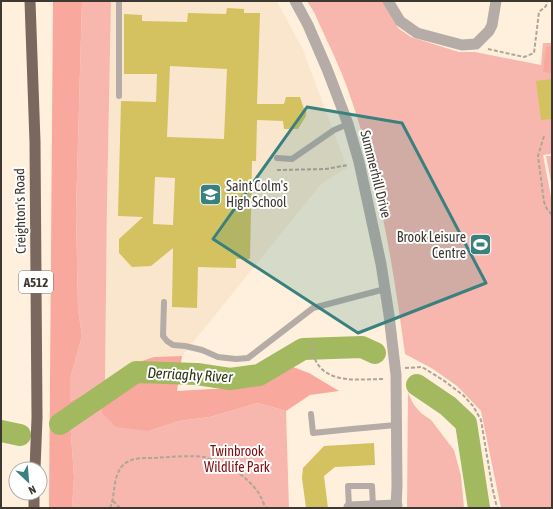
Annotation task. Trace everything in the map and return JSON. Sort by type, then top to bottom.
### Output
[{"type":"highway","name":"Creighton's Road","points":[[30,1],[35,158],[37,410],[35,461]]},
{"type":"street","name":"Summerhill Drive","points":[[295,1],[308,25],[327,69],[348,124],[359,162],[385,289],[390,316],[395,374],[396,507]]},
{"type":"street","points":[[388,1],[400,21],[417,32],[462,45],[476,44],[489,32],[492,25],[496,1]]},
{"type":"street","points":[[349,508],[373,506],[396,507]]},
{"type":"lane","points":[[119,1],[119,96]]},
{"type":"lane","points":[[277,158],[292,159],[334,130],[348,124]]},
{"type":"lane","points":[[164,302],[163,336],[167,341],[173,345],[202,350],[218,357],[236,359],[248,358],[313,308],[385,289]]},
{"type":"lane","points":[[310,414],[313,433],[352,428],[396,425]]},
{"type":"lane","points":[[349,508],[348,486],[372,486],[373,506]]},
{"type":"path","points":[[476,44],[488,49],[524,57],[534,53],[539,12],[546,6],[547,1]]},
{"type":"path","points":[[544,136],[538,156],[544,202],[552,215]]},
{"type":"path","points":[[277,170],[326,169],[359,162]]},
{"type":"path","points":[[312,341],[314,359],[321,369],[333,377],[349,378],[395,374],[422,367],[463,395],[473,406],[481,420],[497,508]]},
{"type":"path","points":[[110,508],[114,500],[116,475],[124,464],[134,459],[166,457],[203,457],[228,466],[244,477],[258,492],[266,508]]},
{"type":"path","points":[[114,500],[120,508]]},
{"type":"highlighted area","points":[[307,107],[402,123],[486,283],[358,333],[213,239]]},
{"type":"shaded area","points":[[53,1],[82,1],[76,211],[78,309],[82,336],[70,379],[70,401],[105,385],[127,366],[154,357],[182,356],[177,391],[248,387],[271,378],[290,366],[309,373],[339,391],[310,395],[286,411],[258,403],[210,417],[179,421],[149,431],[116,427],[102,413],[101,399],[70,420],[74,477],[72,508],[49,508]]},
{"type":"shaded area","name":"Saint Colm's High School","points":[[111,1],[277,1],[303,50],[347,168],[321,184],[182,356],[154,357],[105,385],[107,203]]},
{"type":"shaded area","points":[[546,47],[552,47],[552,73],[543,72]]},
{"type":"green space","points":[[82,1],[111,1],[105,385],[70,401],[70,379],[82,336],[78,309],[76,211]]},
{"type":"green space","name":"Brook Leisure Centre","points":[[307,1],[382,1],[398,28],[411,37],[459,52],[475,52],[541,65],[543,43],[552,43],[552,154],[543,155],[552,202],[552,508],[501,508],[481,411],[457,386],[433,369],[405,354],[390,253],[376,186],[358,119],[336,59],[314,12]]},
{"type":"green space","points":[[546,156],[552,156],[552,187]]},
{"type":"green space","points":[[408,393],[414,405],[421,413],[431,420],[454,450],[461,476],[464,508],[407,508]]},
{"type":"green space","name":"Twinbrook Wildlife Park","points":[[102,399],[149,431],[179,421],[210,417],[258,403],[286,411],[289,508],[72,508],[74,477],[70,420]]},
{"type":"building","points":[[227,8],[244,9],[244,13],[260,13],[257,104],[284,104],[286,97],[300,97],[304,109],[306,109],[306,116],[298,129],[284,129],[283,121],[257,120],[256,161],[252,161],[250,259],[236,259],[236,268],[198,267],[197,308],[172,307],[173,248],[151,266],[132,267],[119,253],[119,239],[143,217],[118,216],[121,101],[156,102],[157,74],[124,74],[124,14],[142,15],[142,21],[187,22],[188,13],[226,14]],"holes":[[[170,66],[227,69],[224,139],[167,137]],[[155,177],[175,178],[173,225],[153,224]]]},
{"type":"building","points":[[552,79],[552,119],[541,120],[536,81]]},
{"type":"building","points":[[374,443],[375,465],[335,467],[324,476],[328,508],[306,508],[302,478],[303,468],[324,446]]},
{"type":"waterway","name":"Derriaghy River","points":[[60,424],[136,372],[197,374],[230,379],[259,375],[303,349],[362,347],[375,353]]},
{"type":"waterway","name":"Derriaghy River","points":[[417,385],[448,406],[466,423],[479,508]]},
{"type":"waterway","name":"Derriaghy River","points":[[1,431],[20,435]]},
{"type":"place","name":"Saint Colm's High School","points":[[210,194]]},
{"type":"place","name":"Brook Leisure Centre","points":[[481,245]]}]
